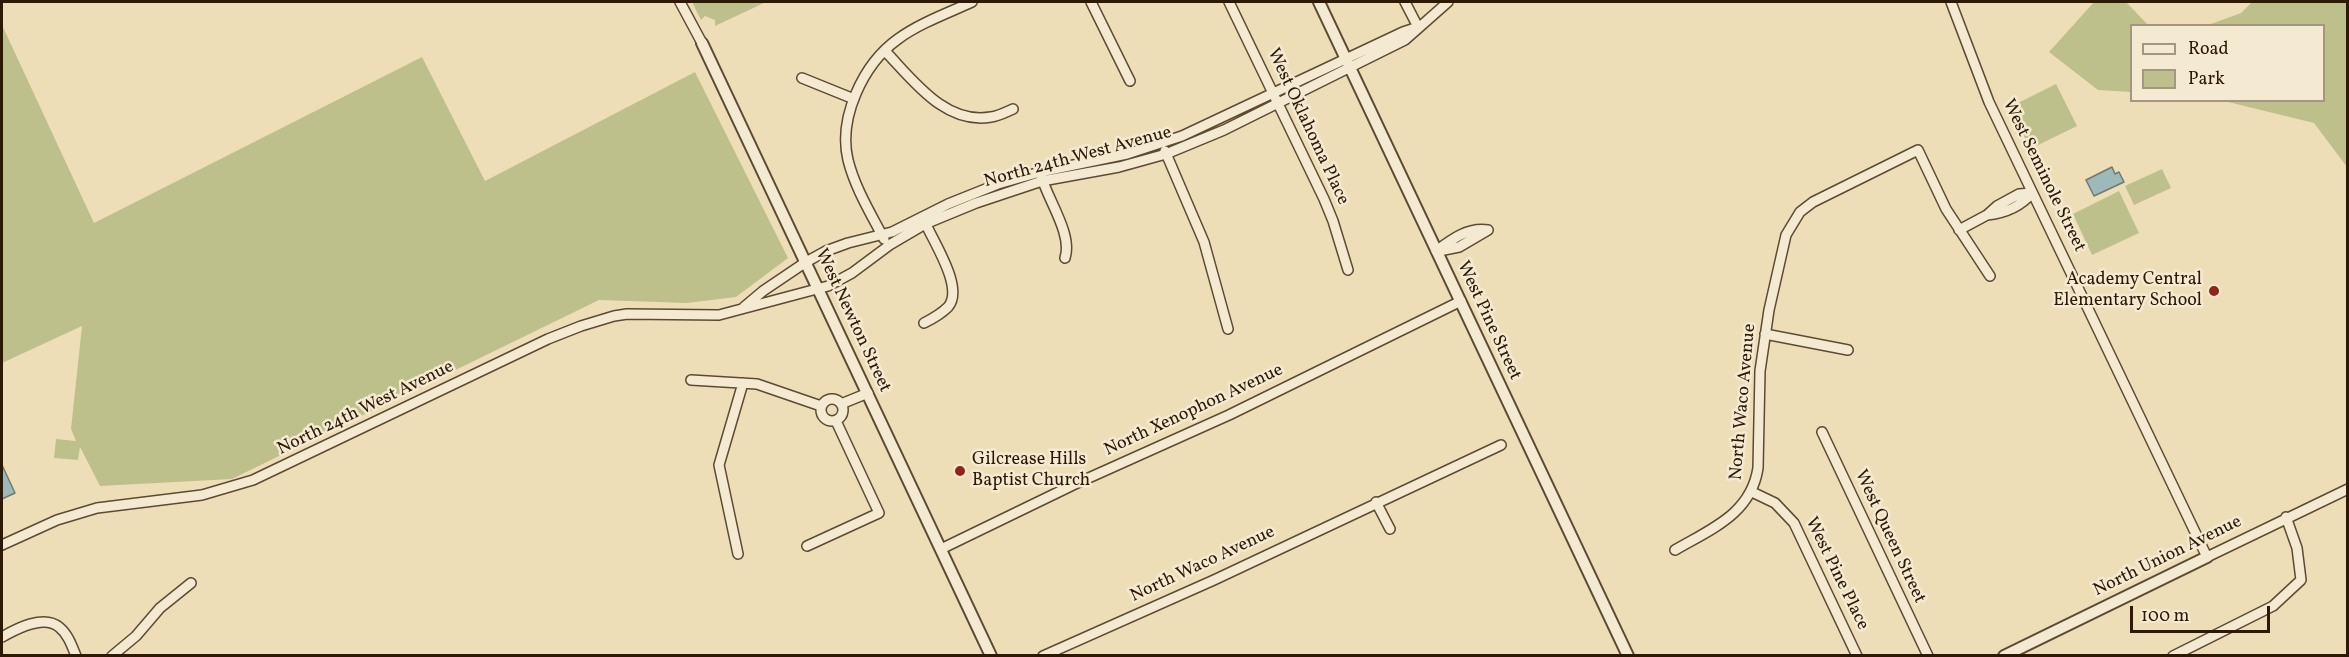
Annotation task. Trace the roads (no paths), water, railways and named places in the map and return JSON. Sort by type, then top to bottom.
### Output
[{"type":"street","name":"West Newton Street","points":[[680,2],[702,43],[819,289],[991,656]]},
{"type":"street","points":[[887,247],[856,186],[848,158],[847,129],[854,99],[864,78],[885,51],[898,39],[972,2]]},
{"type":"street","points":[[1091,2],[1130,81]]},
{"type":"street","name":"West Oklahoma Place","points":[[1229,2],[1333,221],[1348,270]]},
{"type":"street","name":"West Pine Street","points":[[1319,2],[1628,656]]},
{"type":"street","points":[[1406,2],[1418,27]]},
{"type":"street","name":"North 24th West Avenue","points":[[2,545],[57,520],[96,508],[202,495],[253,480],[548,339],[581,326],[627,314],[719,315],[819,289],[845,277],[924,220],[982,189],[1041,177],[1162,144],[1205,127],[1273,94],[1405,40],[1448,2]]},
{"type":"street","name":"West Seminole Street","points":[[1951,2],[1985,93],[2207,557]]},
{"type":"street","points":[[885,51],[929,96],[955,114],[991,117],[1013,110]]},
{"type":"street","name":"North 24th West Avenue","points":[[1041,177],[1119,167],[1166,154],[1224,130],[1349,63]]},
{"type":"street","points":[[802,78],[854,99]]},
{"type":"street","points":[[1162,144],[1204,242],[1228,329]]},
{"type":"street","name":"North Waco Avenue","points":[[1675,550],[1733,514],[1746,502],[1752,492],[1758,468],[1760,371],[1765,334],[1786,235],[1800,212],[1813,202],[1918,150],[1959,230]]},
{"type":"street","points":[[1041,177],[1066,237],[1068,250],[1065,258]]},
{"type":"street","points":[[1990,276],[1959,230],[1987,215],[2002,213],[2023,204],[2032,193]]},
{"type":"street","points":[[924,220],[949,274],[954,291],[948,307],[924,323]]},
{"type":"street","name":"North 24th West Avenue","points":[[743,308],[763,291],[806,262],[848,243],[882,235],[924,220]]},
{"type":"street","points":[[1476,228],[1488,230],[1459,247],[1436,251],[1453,239],[1476,228]]},
{"type":"street","name":"North Xenophon Avenue","points":[[941,549],[1073,485],[1229,415],[1461,301]]},
{"type":"street","points":[[1765,334],[1848,350]]},
{"type":"street","points":[[691,380],[743,383],[766,387],[821,406]]},
{"type":"street","points":[[738,554],[719,465],[743,383]]},
{"type":"street","points":[[821,406],[830,399],[841,404],[868,393]]},
{"type":"street","points":[[821,406],[824,418],[829,422],[836,421],[843,412],[841,404]]},
{"type":"street","points":[[807,546],[879,513],[836,421]]},
{"type":"street","name":"West Queen Street","points":[[1822,432],[1928,656]]},
{"type":"street","name":"North Waco Avenue","points":[[1043,656],[1214,580],[1501,445]]},
{"type":"street","name":"North Union Avenue","points":[[2004,656],[2348,489]]},
{"type":"street","name":"West Pine Place","points":[[1752,492],[1775,503],[1794,523],[1857,656]]},
{"type":"street","points":[[1376,502],[1390,529]]},
{"type":"street","points":[[2174,656],[2273,606],[2301,580],[2297,548],[2286,518]]},
{"type":"street","points":[[112,656],[136,636],[160,608],[191,583]]},
{"type":"street","points":[[2,637],[30,625],[53,623],[59,626],[67,636],[76,656]]},
{"type":"water","points":[[2112,167],[2115,174],[2119,172],[2124,182],[2094,196],[2086,180]]},
{"type":"water","points":[[2,465],[15,493],[2,499]]},
{"type":"place","name":"Academy Central Elementary School","points":[[2214,291]]},
{"type":"place","name":"Gilcrease Hills Baptist Church","points":[[960,471]]}]
